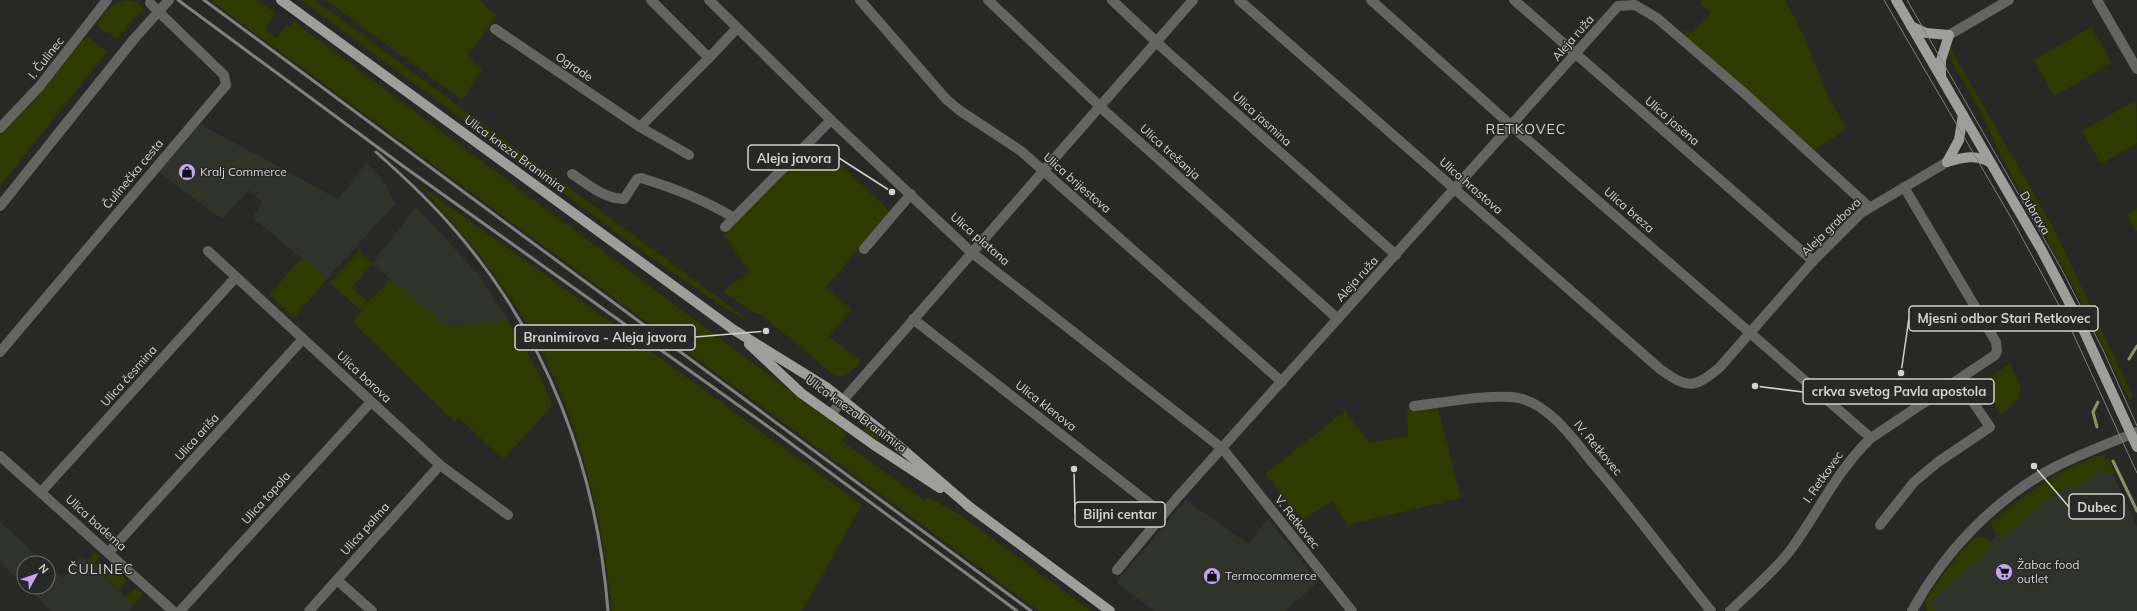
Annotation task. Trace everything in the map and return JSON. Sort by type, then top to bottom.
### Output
[{"type":"main road","name":"Ulica kneza Branimira","points":[[281,0],[734,330],[811,376],[885,434],[972,509]]},
{"type":"main road","name":"Dubrava","points":[[1896,0],[2041,249],[2079,321],[2134,433],[2137,448]]},
{"type":"main road","points":[[1911,26],[1926,32],[1949,35],[1941,60],[1941,77]]},
{"type":"main road","points":[[1947,162],[1959,140],[1963,115]]},
{"type":"main road","points":[[1947,162],[1969,157],[1982,158],[1992,164]]},
{"type":"main road","name":"Ulica kneza Branimira","points":[[734,330],[801,393],[874,445],[972,509],[1110,611]]},
{"type":"street","name":"I. Čulinec","points":[[0,128],[40,87],[107,0]]},
{"type":"street","points":[[0,206],[134,39],[169,0]]},
{"type":"street","points":[[651,0],[709,58]]},
{"type":"street","name":"Ulica platana","points":[[709,0],[831,120],[971,252],[1223,448]]},
{"type":"street","name":"Ulica brijestova","points":[[860,0],[946,99],[971,118],[1008,142],[1044,172],[1282,382]]},
{"type":"street","name":"Ulica trešanja","points":[[988,0],[1100,107],[1338,319]]},
{"type":"street","name":"Ulica jasmina","points":[[1112,0],[1396,255]]},
{"type":"street","points":[[830,414],[971,252],[1044,172],[1193,0]]},
{"type":"street","name":"Ulica hrastova","points":[[1239,0],[1660,369],[1677,381],[1691,385]]},
{"type":"street","name":"Ulica breza","points":[[1371,0],[1512,126],[1871,438]]},
{"type":"street","name":"Ulica jasena","points":[[1514,0],[1813,261]]},
{"type":"street","points":[[1949,35],[2009,0]]},
{"type":"street","points":[[2097,0],[2137,69]]},
{"type":"street","name":"Čulinečka cesta","points":[[0,352],[226,85],[224,75],[148,2]]},
{"type":"street","name":"Aleja ruža","points":[[1118,570],[1163,514],[1576,55],[1615,3],[1636,5],[1657,18],[1743,92],[1869,207]]},
{"type":"street","points":[[640,127],[738,28]]},
{"type":"street","name":"Ograde","points":[[494,29],[640,127],[689,155]]},
{"type":"street","points":[[725,228],[831,120]]},
{"type":"street","name":"Aleja grabova","points":[[1691,385],[1704,381],[1720,368],[1813,261],[1869,207],[1947,162]]},
{"type":"street","points":[[572,174],[607,197],[617,199],[624,199],[637,179],[641,178],[670,186],[711,203],[734,218]]},
{"type":"street","name":"I. Retkovec","points":[[1730,611],[1788,553],[1841,472],[1871,438],[1995,355],[1997,351],[1996,342],[1904,187]]},
{"type":"street","points":[[864,249],[911,194]]},
{"type":"street","name":"Ulica borova","points":[[208,251],[440,465],[508,515]]},
{"type":"street","name":"Ulica česmina","points":[[41,492],[236,277]]},
{"type":"street","name":"Ulica klenova","points":[[913,319],[1163,514]]},
{"type":"street","name":"Ulica ariša","points":[[110,552],[303,339]]},
{"type":"street","points":[[1880,525],[1914,482],[1938,462],[1990,427],[1958,380]]},
{"type":"street","name":"IV. Retkovec","points":[[1414,406],[1505,397],[1521,399],[1537,406],[1569,433],[1621,495],[1712,611]]},
{"type":"street","name":"Ulica topola","points":[[180,611],[371,402]]},
{"type":"street","points":[[1902,611],[1911,611],[1955,547],[1997,507],[2020,489],[2054,468],[2134,433]]},
{"type":"street","name":"V. Retkovec","points":[[1223,448],[1352,611]]},
{"type":"street","name":"Ulica badema","points":[[0,456],[110,552],[173,611]]},
{"type":"street","name":"Ulica palma","points":[[308,611],[440,465]]},
{"type":"street","points":[[337,580],[372,611]]},
{"type":"shaded area","points":[[200,124],[338,199],[366,163],[382,178],[395,204],[327,279],[252,217],[263,202],[248,190],[222,219],[159,172]]},
{"type":"shaded area","points":[[416,207],[478,274],[508,320],[448,327],[372,264]]},
{"type":"shaded area","points":[[2108,464],[2137,527],[2137,611],[1933,611],[1927,604],[2010,521],[2055,490]]},
{"type":"shaded area","points":[[1186,500],[1248,544],[1268,519],[1318,582],[1286,611],[1155,611],[1118,584],[1118,580]]},
{"type":"shaded area","points":[[0,522],[37,555],[16,555],[16,578],[0,563]]},
{"type":"shaded area","points":[[81,556],[134,605],[128,611],[52,611],[35,595],[56,595],[56,572],[63,578]]},
{"type":"green space","points":[[128,0],[136,2],[143,9],[117,39],[97,26],[102,16],[109,8],[113,5]]},
{"type":"green space","points":[[210,0],[257,0],[273,11],[274,16],[265,30],[276,39],[285,27],[291,25],[293,21],[847,433],[842,441],[925,501],[927,497],[959,514],[1091,611],[1039,611]]},
{"type":"green space","points":[[301,0],[315,0],[743,316],[743,318],[717,303],[632,244]]},
{"type":"green space","points":[[326,0],[480,0],[487,8],[497,15],[467,56],[482,70],[462,100]]},
{"type":"green space","points":[[1702,0],[1785,0],[1804,36],[1827,94],[1847,129],[1814,150],[1694,43],[1692,45],[1684,38],[1686,30],[1691,34],[1711,13],[1700,3]]},
{"type":"green space","points":[[2091,27],[2112,63],[2054,96],[2034,60]]},
{"type":"green space","points":[[88,37],[107,52],[0,186],[0,134],[35,100],[82,41]]},
{"type":"green space","points":[[1950,47],[2054,229],[2133,396],[2130,401],[2076,292],[2000,154],[1978,106],[1951,61],[1949,52]]},
{"type":"green space","points":[[2136,100],[2137,143],[2101,164],[2082,131]]},
{"type":"green space","points":[[817,141],[890,212],[826,287],[852,310],[828,336],[861,361],[852,371],[842,377],[834,375],[762,315],[750,311],[723,291],[750,272],[724,235]]},
{"type":"green space","points":[[419,185],[561,286],[862,505],[802,611],[612,611],[607,571],[592,491],[582,452],[554,376],[536,340],[515,305],[493,273]]},
{"type":"green space","points":[[2137,208],[2137,232],[2126,215]]},
{"type":"green space","points":[[359,251],[372,264],[352,287],[368,302],[390,279],[448,327],[508,320],[541,377],[552,406],[503,460],[459,417],[455,422],[352,322],[362,311],[330,283]]},
{"type":"green space","points":[[302,258],[327,279],[294,318],[269,295]]},
{"type":"green space","points":[[2010,363],[2021,389],[2018,401],[2001,414],[1980,385]]},
{"type":"green space","points":[[1437,404],[1461,498],[1348,525],[1332,501],[1303,520],[1265,474],[1345,411],[1370,443],[1408,436],[1407,410]]},
{"type":"green space","points":[[866,426],[878,436],[878,439],[876,440],[863,430]]},
{"type":"green space","points":[[2099,456],[2104,456],[2106,460],[2109,460],[2115,474],[2109,476],[2103,469],[2074,489],[2071,484],[2056,493],[2002,538],[1995,532],[1991,525],[1992,522],[2030,492],[2056,475]]},
{"type":"green space","points":[[1981,536],[1988,539],[1993,546],[1929,603],[1935,611],[1927,611],[1925,601],[1943,575],[1967,546]]},
{"type":"green space","points":[[94,553],[100,556],[95,563],[110,575],[117,570],[126,579],[125,583],[119,590],[87,561]]},
{"type":"green space","points":[[136,588],[143,594],[134,605],[125,597]]},
{"type":"waterway","points":[[2129,359],[2137,346]]},
{"type":"waterway","points":[[2097,427],[2093,412],[2098,402]]},
{"type":"waterway","points":[[2113,461],[2137,511]]},
{"type":"tram line","points":[[1884,0],[2013,221],[2066,318],[2137,473]]},
{"type":"tram line","points":[[1907,0],[2062,270],[2103,350],[2137,426]]},
{"type":"railway","points":[[178,0],[403,166],[770,428],[1017,611]]},
{"type":"railway","points":[[204,0],[1031,611]]},
{"type":"railway","points":[[376,152],[435,208],[486,269],[515,313],[540,359],[562,407],[579,456],[592,507],[602,558],[608,611]]},
{"type":"place","name":"Kralj Commerce","points":[[187,172]]},
{"type":"place","name":"Aleja javora","points":[[892,192]]},
{"type":"place","name":"Branimirova - Aleja javora","points":[[766,331]]},
{"type":"place","name":"Mjesni odbor Stari Retkovec","points":[[1901,373]]},
{"type":"place","name":"crkva svetog Pavla apostola","points":[[1755,386]]},
{"type":"place","name":"Dubec","points":[[2034,466]]},
{"type":"place","name":"Biljni centar","points":[[1074,469]]},
{"type":"place","name":"Žabac food outlet","points":[[2004,572]]},
{"type":"place","name":"Termocommerce","points":[[1212,576]]},
{"type":"district","name":"RETKOVEC","points":[[1526,129]]},
{"type":"district","name":"ČULINEC","points":[[101,569]]}]
